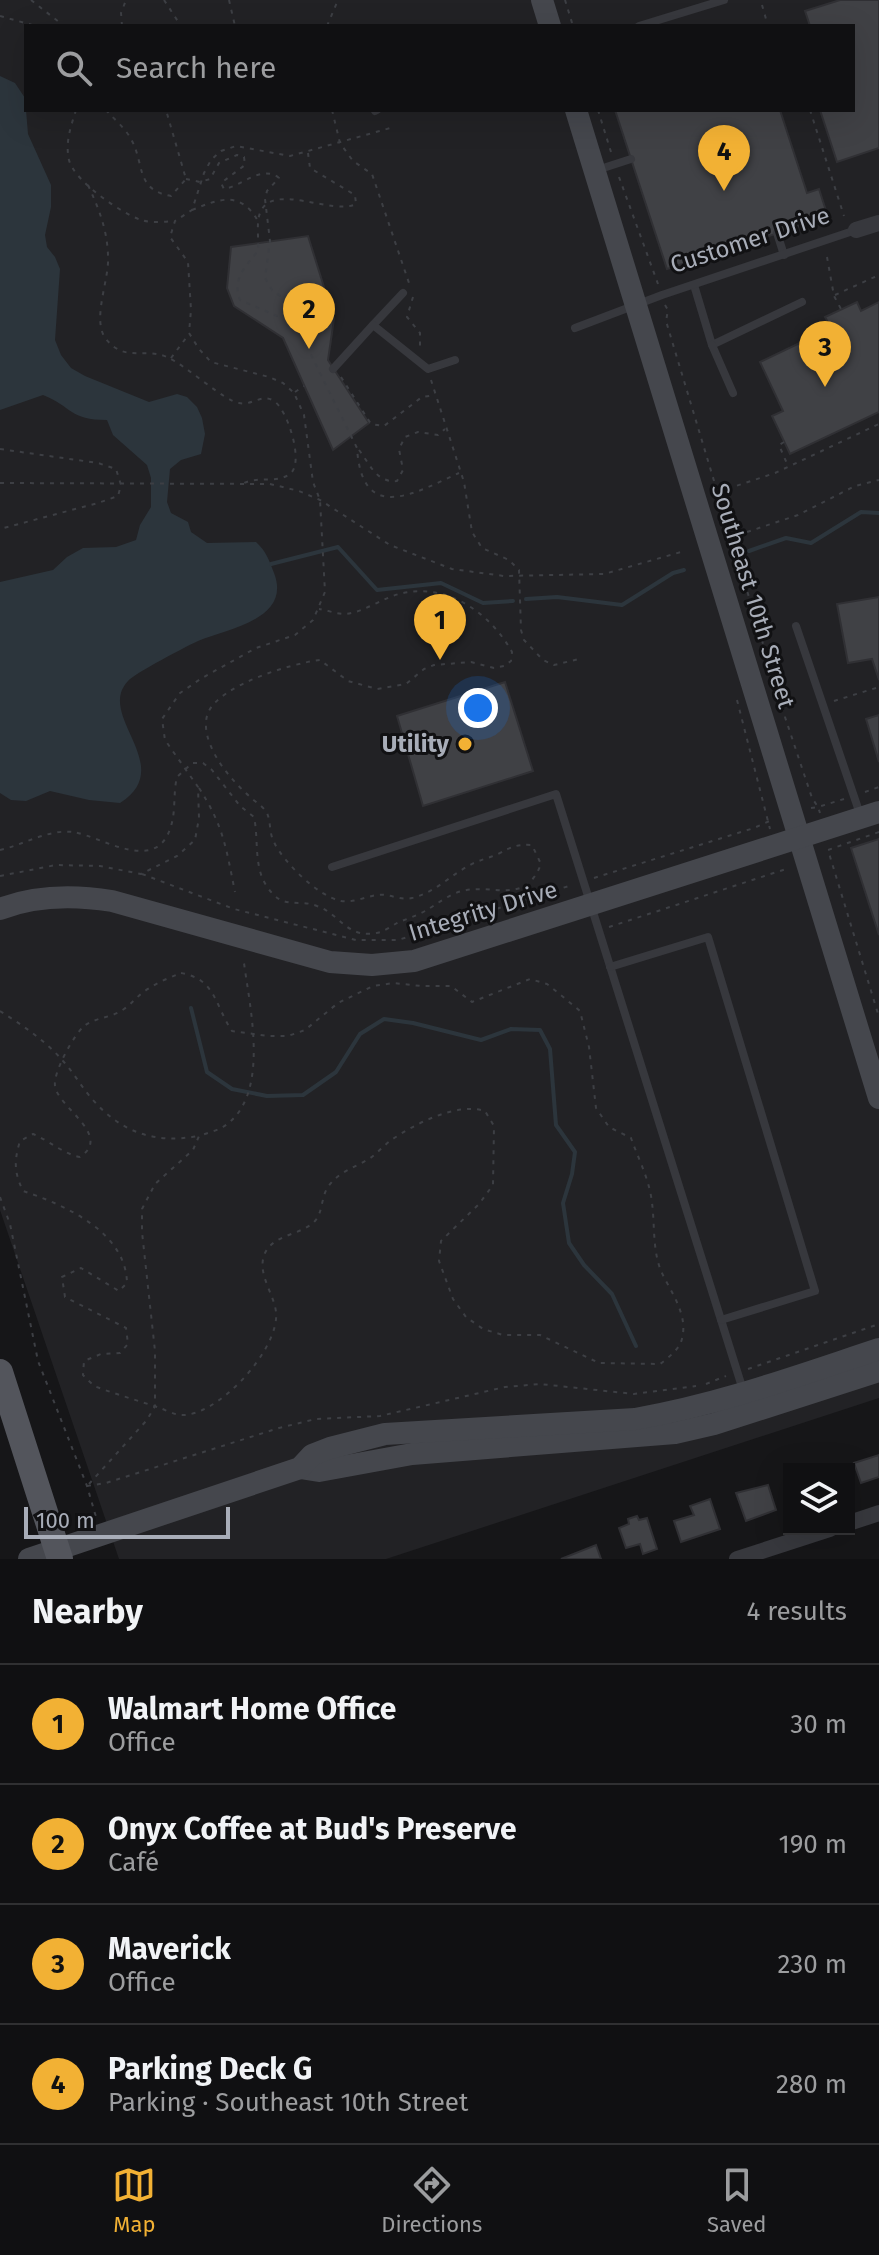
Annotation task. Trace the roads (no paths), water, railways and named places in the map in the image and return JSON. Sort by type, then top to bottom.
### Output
[{"type":"main road","points":[[0,1372],[59,1554]]},
{"type":"street","points":[[542,0],[549,24]]},
{"type":"street","name":"Southeast 10th Street","points":[[577,112],[605,167],[636,304],[877,1087]]},
{"type":"street","name":"Customer Drive","points":[[856,230],[879,223]]},
{"type":"street","name":"Integrity Drive","points":[[0,909],[33,899],[85,897],[112,901],[330,962],[372,965],[414,961],[870,814]]},
{"type":"street","points":[[29,1559],[59,1554],[300,1468],[312,1455],[330,1448],[385,1434],[635,1419],[713,1404],[879,1349]]},
{"type":"street","points":[[744,1393],[879,1371]]},
{"type":"street","points":[[855,1521],[879,1513]]},
{"type":"street","points":[[737,1559],[811,1535]]},
{"type":"lane","points":[[646,24],[724,0]]},
{"type":"lane","points":[[605,167],[631,159]]},
{"type":"lane","name":"Customer Drive","points":[[575,328],[636,304],[856,230]]},
{"type":"lane","points":[[777,233],[784,255]]},
{"type":"lane","points":[[694,285],[712,345],[733,393]]},
{"type":"lane","points":[[334,369],[403,293]]},
{"type":"lane","points":[[712,345],[802,302]]},
{"type":"lane","points":[[373,325],[428,369],[455,360]]},
{"type":"lane","points":[[796,626],[854,795],[870,814]]},
{"type":"lane","points":[[332,867],[556,794],[744,1393]]},
{"type":"lane","points":[[610,967],[708,937],[815,1291],[721,1320]]},
{"type":"waterway","points":[[749,551],[786,538],[811,543],[861,512],[879,513]]},
{"type":"waterway","points":[[271,564],[338,547],[377,590],[441,583],[483,603],[513,601]]},
{"type":"waterway","points":[[526,599],[557,597],[622,605],[673,573],[684,570]]},
{"type":"waterway","points":[[191,1008],[207,1072],[232,1089],[267,1096],[303,1095],[336,1072],[360,1034],[384,1019],[481,1040],[511,1029],[540,1030],[550,1049],[556,1125],[575,1152],[563,1203],[569,1243],[584,1265],[612,1294],[636,1346]]},
{"type":"place","name":"Parking Deck G","points":[[724,191]]},
{"type":"place","name":"Onyx Coffee at Bud's Preserve","points":[[309,349]]},
{"type":"place","name":"Maverick","points":[[825,387]]},
{"type":"place","name":"Walmart Home Office","points":[[440,660]]},
{"type":"place","name":"Utility","points":[[465,744]]}]
